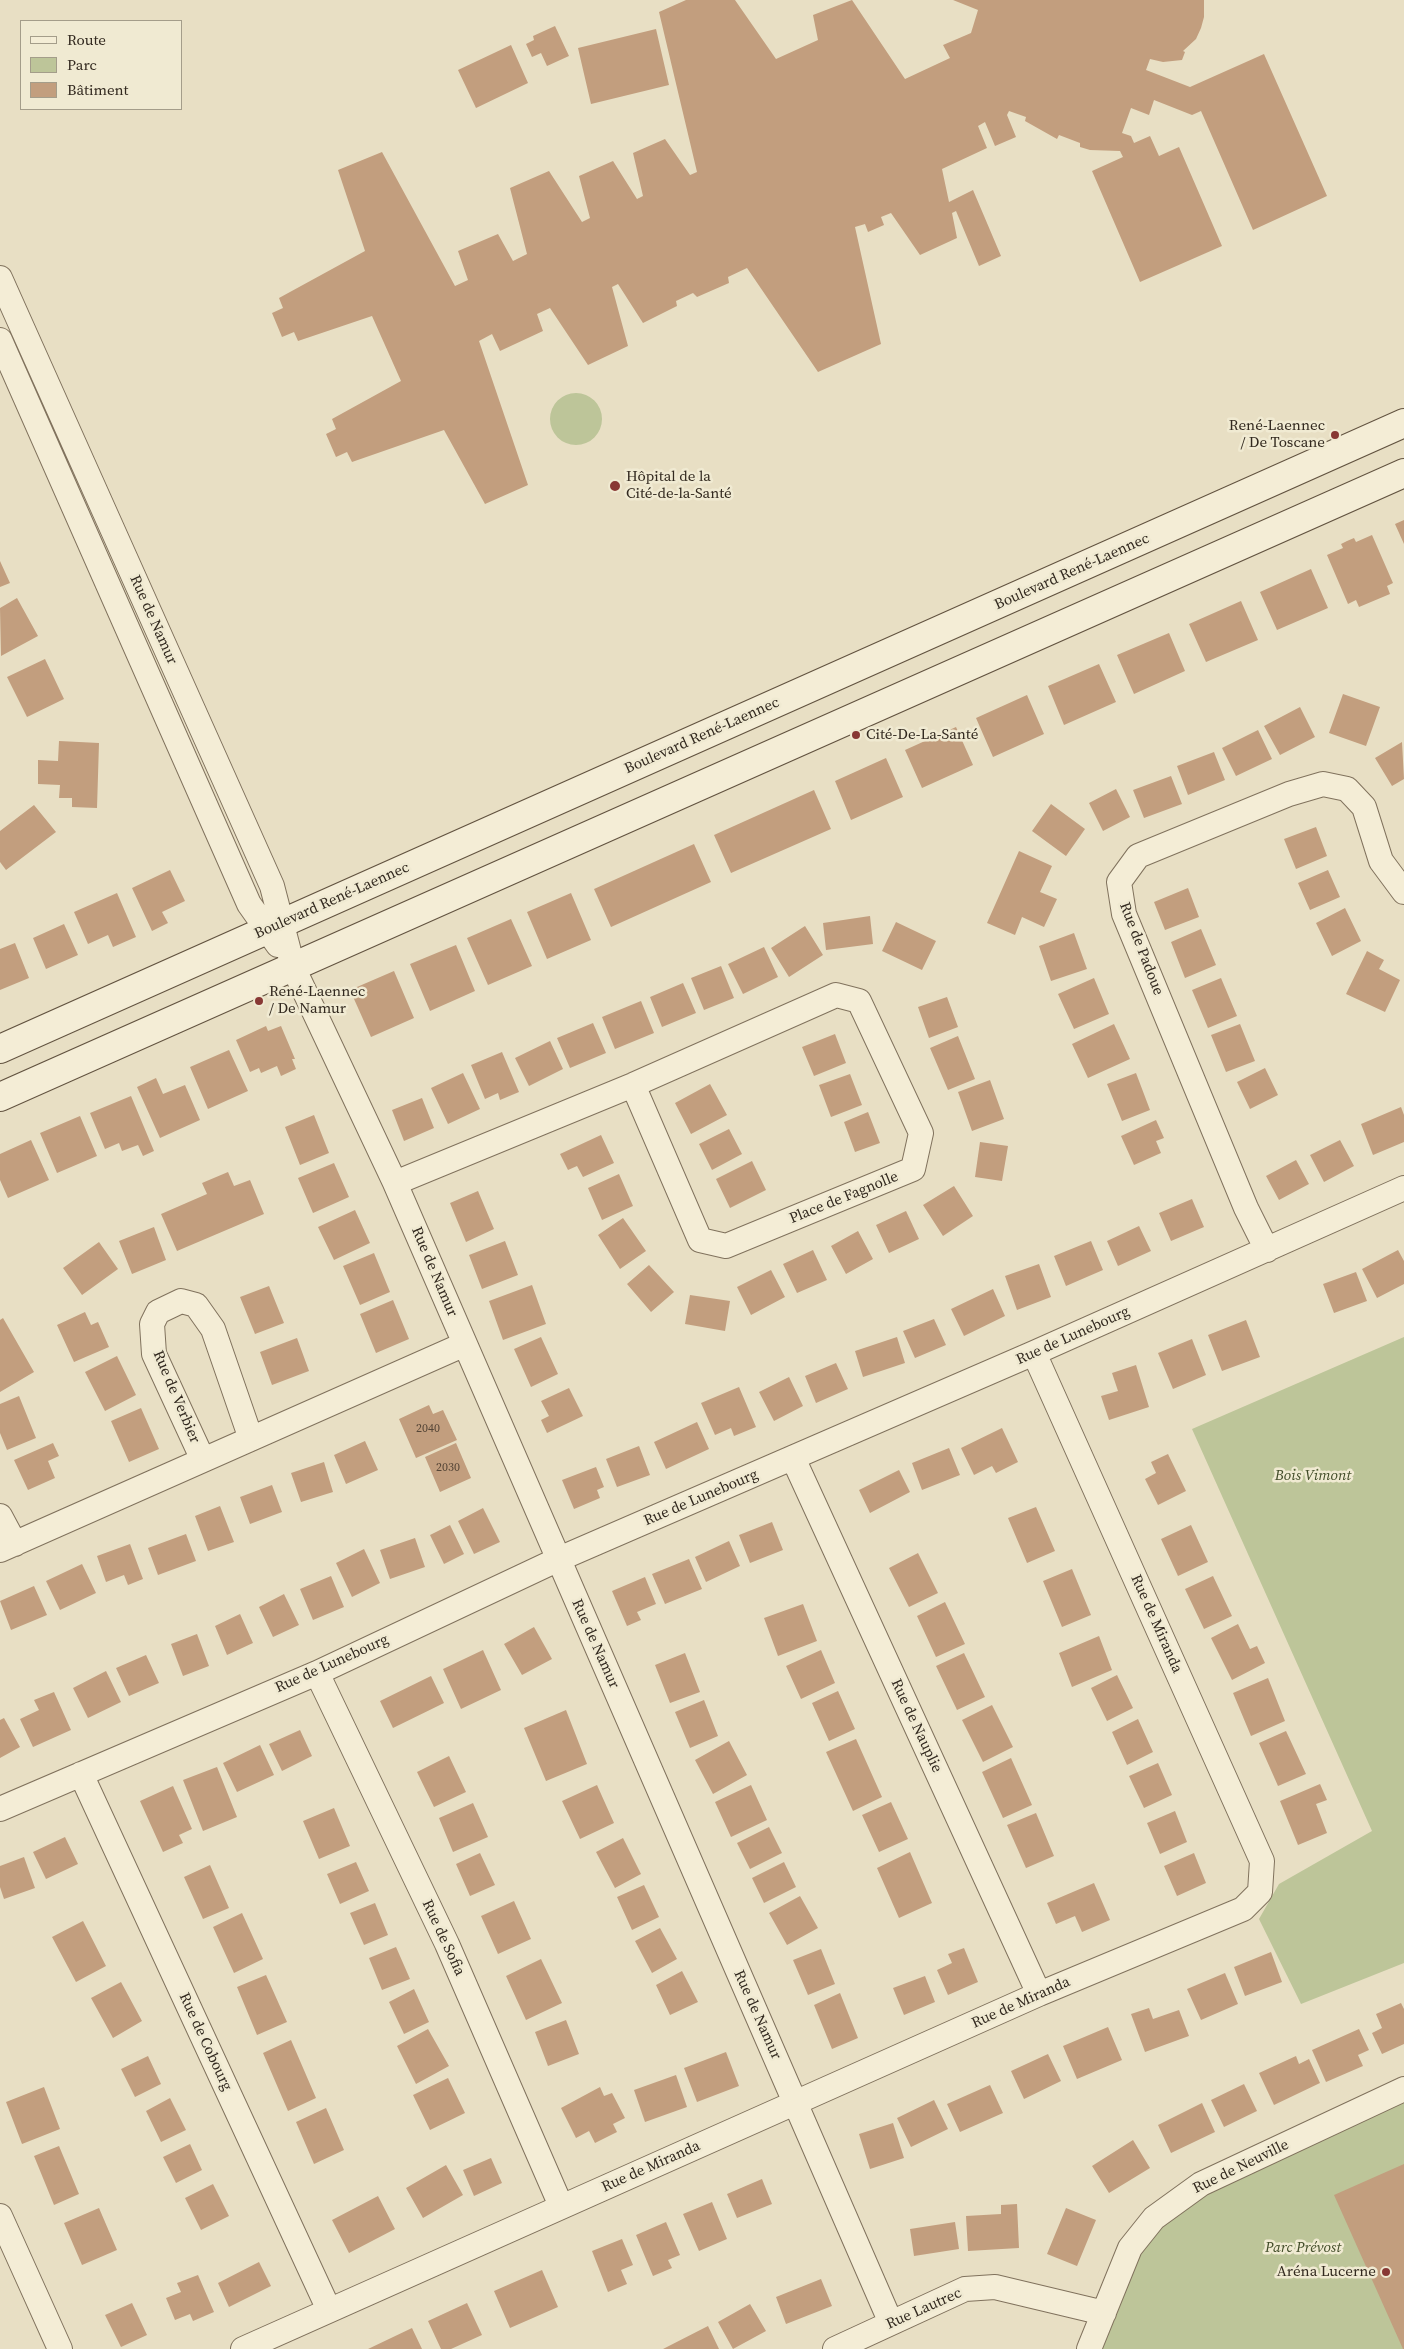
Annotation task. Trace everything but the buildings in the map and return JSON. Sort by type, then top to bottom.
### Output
[{"type":"street","name":"Rue de Namur","points":[[0,278],[272,886],[275,926],[395,1183],[891,2323]]},
{"type":"street","name":"Rue de Namur","points":[[0,340],[249,904],[275,926]]},
{"type":"street","name":"Boulevard René-Laennec","points":[[0,1049],[1404,423]]},
{"type":"street","points":[[0,1098],[1404,472]]},
{"type":"street","name":"Rue de Padoue","points":[[1267,1250],[1246,1208],[1124,914],[1119,882],[1138,856],[1289,794],[1323,784],[1347,789],[1364,807],[1381,861],[1404,892]]},
{"type":"street","name":"Place de Fagnolle","points":[[395,1183],[633,1085],[836,996],[859,1001],[921,1132],[913,1169],[726,1246],[700,1240],[633,1085]]},
{"type":"street","name":"Rue de Lunebourg","points":[[0,1809],[316,1673],[559,1559],[1034,1353],[1404,1188]]},
{"type":"street","name":"Rue de Verbier","points":[[204,1460],[154,1354],[152,1324],[158,1312],[181,1301],[196,1305],[213,1329],[251,1439]]},
{"type":"street","name":"Rue de Verbier","points":[[0,1516],[7,1547],[465,1344]]},
{"type":"street","name":"Rue de Miranda","points":[[243,2349],[1039,1994],[1243,1909],[1260,1892],[1262,1862],[1034,1353]]},
{"type":"street","name":"Rue de Nauplie","points":[[793,1458],[1039,1994]]},
{"type":"street","name":"Rue de Sofia","points":[[316,1673],[447,1944],[561,2206]]},
{"type":"street","name":"Rue de Cobourg","points":[[81,1774],[329,2310]]},
{"type":"street","name":"Rue de Neuville","points":[[1090,2349],[1130,2248],[1154,2218],[1201,2184],[1404,2089]]},
{"type":"street","points":[[0,2216],[60,2349]]},
{"type":"street","name":"Rue Lautrec","points":[[835,2349],[965,2289],[995,2287],[1104,2313]]},
{"type":"green space","points":[[571,393],[581,393],[591,397],[598,404],[602,419],[598,434],[591,441],[581,445],[571,445],[561,441],[554,434],[550,424],[550,414],[554,404],[561,397]]},
{"type":"green space","name":"Bois Vimont","points":[[1404,1337],[1404,1963],[1301,2004],[1259,1919],[1279,1884],[1372,1831],[1192,1429]]},
{"type":"green space","name":"Parc Prévost","points":[[1404,2089],[1404,2349],[1090,2349],[1154,2218]]},
{"type":"place","name":"René-Laennec / De Toscane","points":[[1335,435]]},
{"type":"place","name":"Hôpital de la Cité-de-la-Santé","points":[[615,486]]},
{"type":"place","name":"Cité-De-La-Santé","points":[[856,735]]},
{"type":"place","name":"René-Laennec / De Namur","points":[[259,1001]]},
{"type":"place","name":"Aréna Lucerne","points":[[1386,2272]]}]
